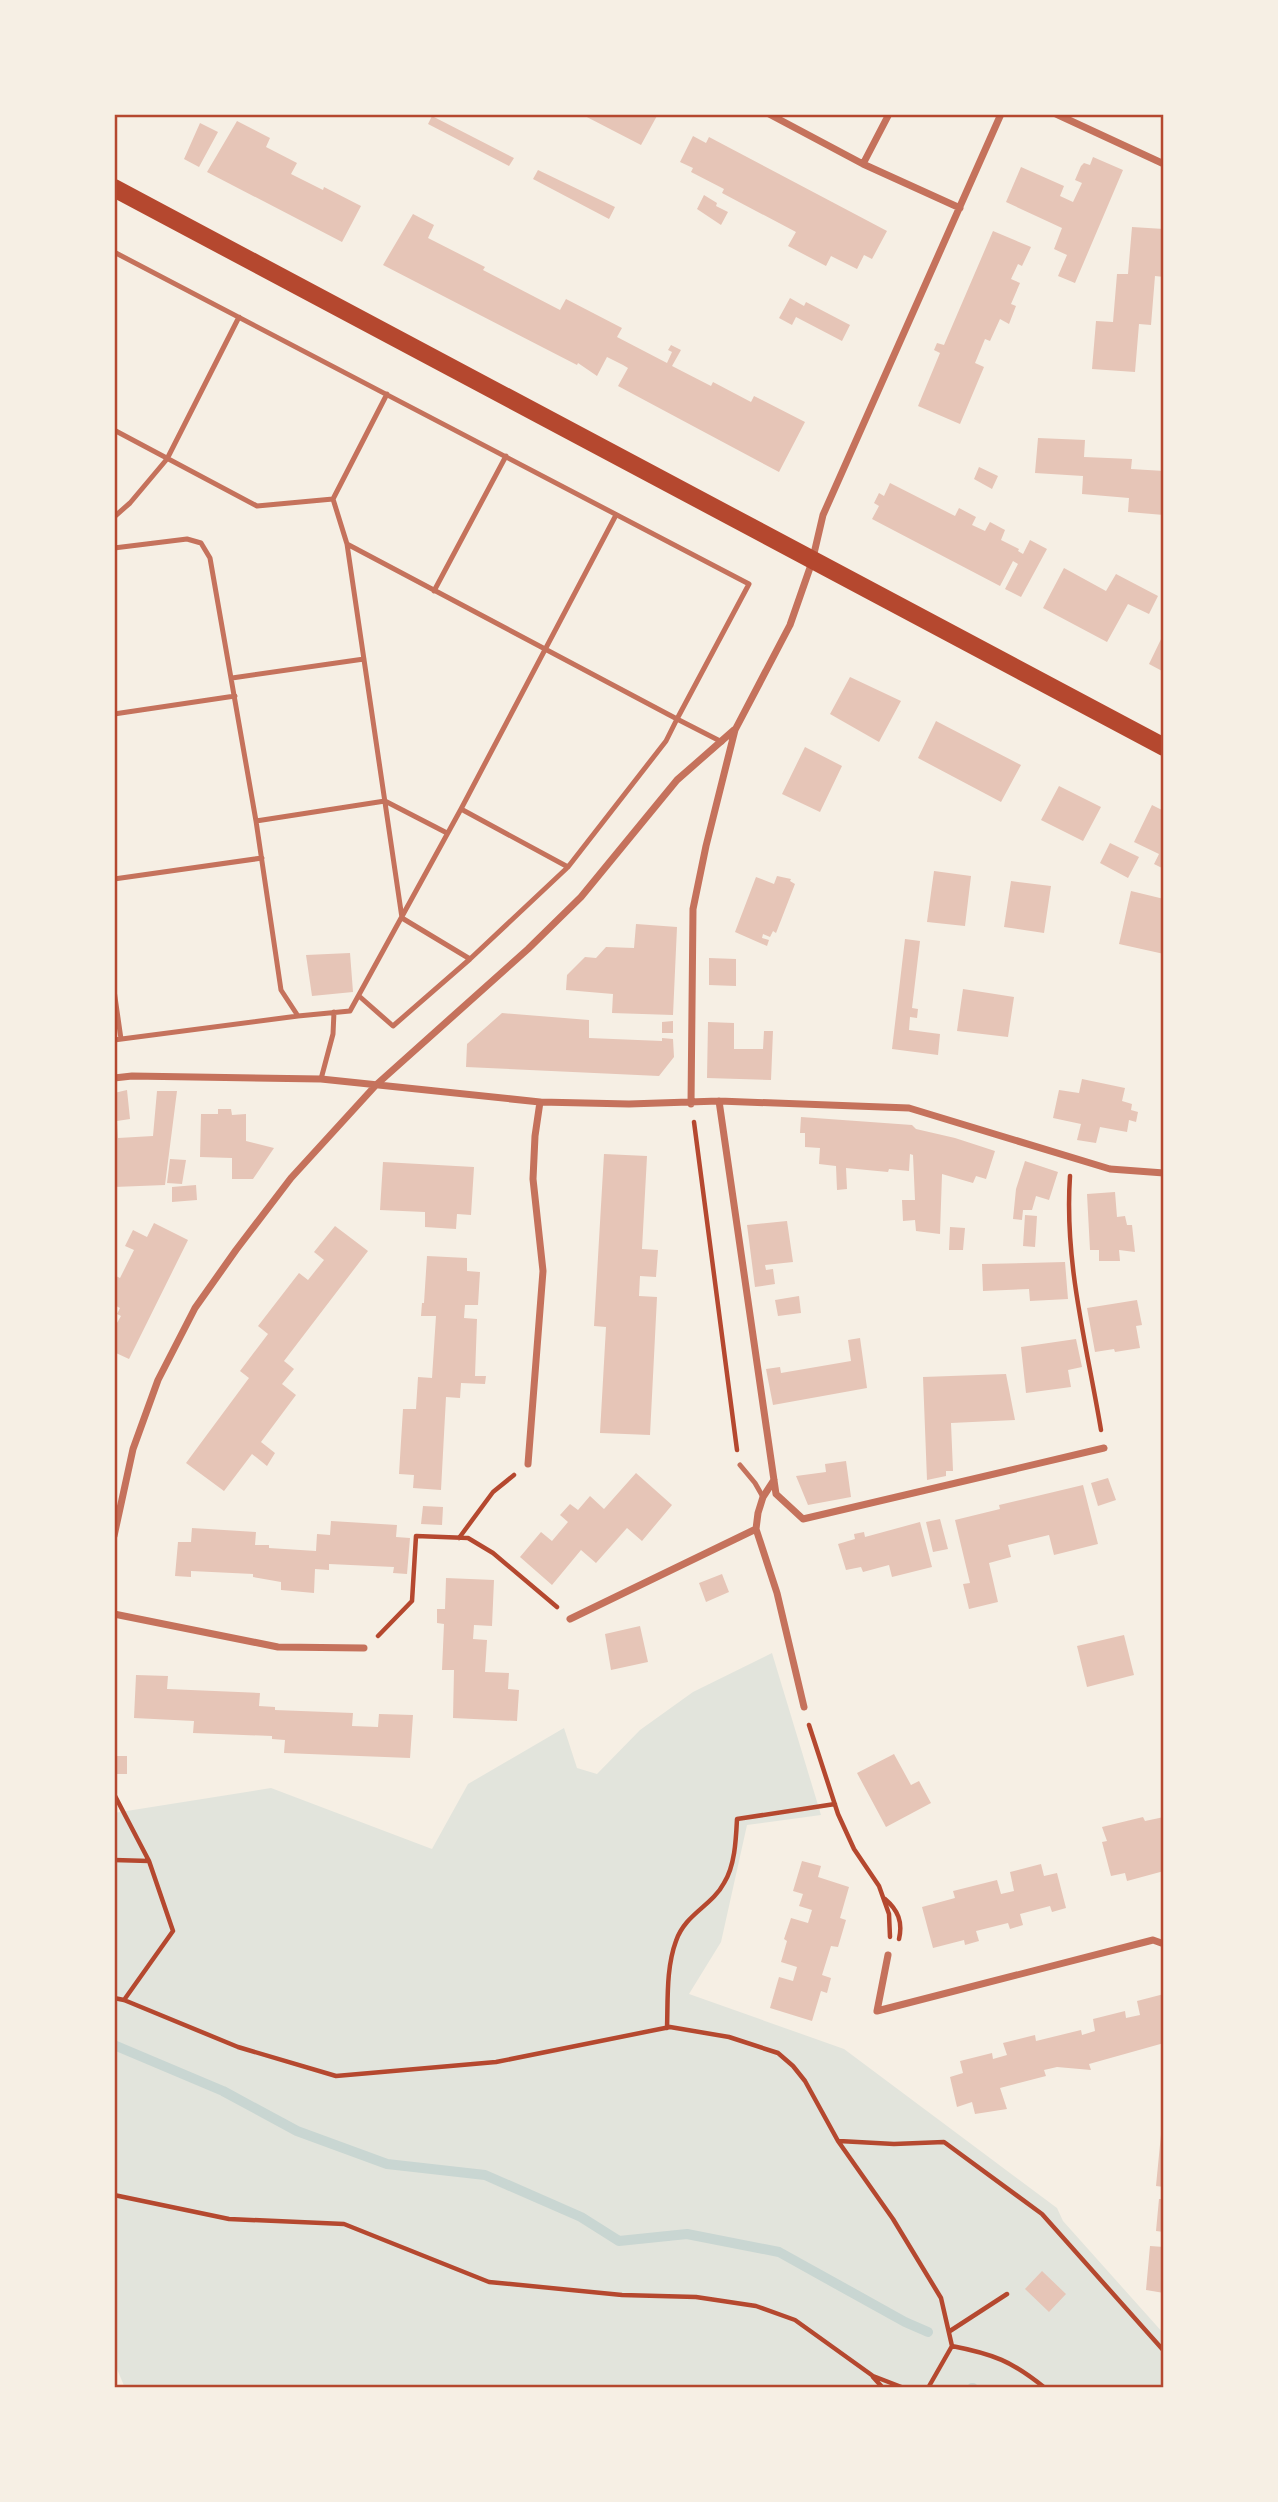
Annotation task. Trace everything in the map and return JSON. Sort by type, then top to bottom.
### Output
[{"type":"main road","points":[[114,188],[812,562],[1164,747]]},
{"type":"street","points":[[769,114],[863,164],[960,208]]},
{"type":"street","points":[[863,164],[889,114]]},
{"type":"street","points":[[691,1104],[693,909],[735,730],[790,625],[832,494],[1000,114]]},
{"type":"street","points":[[1056,114],[1164,164]]},
{"type":"street","points":[[114,1536],[133,1449],[158,1380],[195,1308],[291,1178],[376,1085],[581,897],[677,780],[735,730]]},
{"type":"street","points":[[114,1078],[321,1079],[540,1102],[691,1104],[719,1101],[909,1108],[1110,1169],[1164,1173]]},
{"type":"street","points":[[719,1101],[776,1494],[803,1519],[1104,1448]]},
{"type":"street","points":[[528,1464],[543,1271],[533,1179],[540,1102]]},
{"type":"street","points":[[775,1480],[763,1497],[756,1529],[777,1593],[804,1707]]},
{"type":"street","points":[[570,1619],[756,1529]]},
{"type":"street","points":[[114,1614],[278,1647],[364,1648]]},
{"type":"street","points":[[888,1955],[877,2011],[1153,1940],[1164,1944]]},
{"type":"lane","points":[[114,252],[749,584],[666,741],[568,867],[470,959],[393,1026],[359,996]]},
{"type":"lane","points":[[114,517],[130,503],[167,459],[239,317]]},
{"type":"lane","points":[[387,394],[334,499],[346,544],[402,918]]},
{"type":"lane","points":[[114,430],[257,506],[334,499]]},
{"type":"lane","points":[[434,591],[506,456]]},
{"type":"lane","points":[[114,1040],[350,1011],[461,809],[616,515]]},
{"type":"lane","points":[[114,548],[187,539],[201,543],[210,558],[256,821],[281,990],[298,1016]]},
{"type":"lane","points":[[346,544],[722,742]]},
{"type":"lane","points":[[232,678],[364,659]]},
{"type":"lane","points":[[114,714],[234,696]]},
{"type":"lane","points":[[256,821],[385,801],[447,834]]},
{"type":"lane","points":[[461,809],[568,867]]},
{"type":"lane","points":[[114,878],[262,858]]},
{"type":"lane","points":[[402,918],[470,959]]},
{"type":"lane","points":[[114,990],[121,1039]]},
{"type":"lane","points":[[321,1079],[333,1034],[334,1012]]},
{"type":"lane","points":[[740,1465],[763,1497]]},
{"type":"path","points":[[691,1104],[740,1465]]},
{"type":"path","points":[[1071,1158],[1067,1210],[1075,1294],[1104,1448]]},
{"type":"path","points":[[459,1538],[493,1492],[528,1464]]},
{"type":"path","points":[[364,1648],[412,1601],[416,1536],[468,1538],[493,1553],[570,1619]]},
{"type":"path","points":[[804,1707],[835,1804],[854,1849],[883,1897],[889,1914],[890,1936]]},
{"type":"path","points":[[114,1794],[149,1861],[173,1931],[124,2000]]},
{"type":"path","points":[[667,2028],[670,1972],[676,1941],[687,1920],[724,1885],[731,1866],[737,1819],[835,1804]]},
{"type":"path","points":[[114,1860],[149,1861]]},
{"type":"path","points":[[883,1897],[895,1907],[900,1922],[901,1938],[889,1944]]},
{"type":"path","points":[[114,1998],[238,2047],[336,2076],[496,2062],[667,2028],[729,2037],[779,2053],[804,2081],[838,2141],[893,2219],[941,2298],[952,2346],[928,2388]]},
{"type":"path","points":[[838,2141],[894,2144],[944,2142],[1042,2214],[1164,2351]]},
{"type":"path","points":[[114,2194],[229,2219],[344,2224],[489,2282],[622,2295],[696,2297],[756,2306],[794,2320],[873,2376],[904,2388]]},
{"type":"path","points":[[950,2331],[1007,2294]]},
{"type":"path","points":[[952,2346],[988,2353],[1021,2368],[1045,2388]]},
{"type":"path","points":[[873,2376],[883,2388]]},
{"type":"shaded area","points":[[772,1653],[821,1815],[747,1825],[721,1942],[689,1994],[844,2049],[1057,2208],[1063,2221],[1164,2334],[1164,2388],[125,2388],[114,2362],[114,1813],[271,1788],[432,1849],[468,1784],[564,1728],[577,1768],[597,1774],[640,1730],[693,1692]]},
{"type":"building","points":[[581,114],[658,114],[641,145]]},
{"type":"building","points":[[432,116],[514,158],[509,166],[428,124]]},
{"type":"building","points":[[237,121],[270,138],[266,147],[297,163],[291,174],[361,206],[342,242],[207,172]]},
{"type":"building","points":[[200,123],[218,132],[199,167],[184,159]]},
{"type":"building","points":[[693,136],[706,143],[709,137],[887,231],[872,259],[864,255],[857,269],[831,256],[826,266],[788,246],[796,232],[722,193],[724,189],[691,172],[693,168],[680,162]]},
{"type":"building","points":[[1093,157],[1123,170],[1075,283],[1058,276],[1067,255],[1054,249],[1062,228],[1006,202],[1021,167],[1064,186],[1060,196],[1073,202],[1082,183],[1075,180],[1081,166],[1084,163],[1090,165]]},
{"type":"building","points":[[538,170],[615,207],[609,219],[533,179]]},
{"type":"building","points":[[704,195],[728,212],[721,225],[697,209]]},
{"type":"building","points":[[413,214],[434,225],[428,238],[485,267],[483,270],[560,310],[566,299],[622,328],[617,337],[667,363],[672,352],[668,350],[671,345],[681,350],[672,366],[711,386],[713,382],[751,402],[754,396],[805,422],[779,472],[618,386],[628,368],[623,365],[607,357],[597,376],[578,363],[577,365],[383,265]]},
{"type":"building","points":[[1132,227],[1164,229],[1164,277],[1155,276],[1151,325],[1139,324],[1135,372],[1092,369],[1096,321],[1113,322],[1117,274],[1128,274]]},
{"type":"building","points":[[993,231],[1031,247],[1022,266],[1018,264],[1011,279],[1020,283],[1011,304],[1016,306],[1009,324],[1000,319],[990,341],[985,339],[975,363],[984,367],[960,424],[918,406],[940,353],[934,350],[937,343],[944,345]]},
{"type":"building","points":[[790,298],[804,306],[806,302],[850,325],[842,341],[796,317],[792,325],[779,318]]},
{"type":"building","points":[[1038,438],[1085,440],[1084,457],[1132,459],[1131,469],[1164,471],[1164,515],[1128,512],[1129,498],[1082,494],[1083,476],[1035,473]]},
{"type":"building","points":[[979,467],[998,476],[992,489],[974,479]]},
{"type":"building","points":[[890,483],[955,516],[959,508],[976,517],[972,525],[985,531],[990,522],[1005,530],[1001,540],[1023,554],[1030,540],[1047,549],[1021,597],[1005,589],[1018,564],[1013,561],[1000,586],[872,519],[879,506],[874,503],[879,493],[884,496]]},
{"type":"building","points":[[1064,568],[1106,591],[1116,574],[1158,596],[1149,614],[1128,604],[1107,642],[1043,608]]},
{"type":"building","points":[[1164,633],[1164,672],[1149,664]]},
{"type":"building","points":[[850,677],[901,701],[879,742],[830,714]]},
{"type":"building","points":[[936,721],[1021,765],[1001,802],[918,758]]},
{"type":"building","points":[[805,747],[842,766],[820,812],[782,794]]},
{"type":"building","points":[[1059,786],[1101,807],[1083,841],[1041,820]]},
{"type":"building","points":[[1152,805],[1164,811],[1164,869],[1154,864],[1159,854],[1134,842]]},
{"type":"building","points":[[1110,843],[1139,857],[1128,878],[1100,863]]},
{"type":"building","points":[[934,871],[971,876],[965,926],[927,922]]},
{"type":"building","points":[[777,876],[791,879],[795,884],[776,933],[773,931],[770,937],[763,934],[762,938],[769,940],[767,946],[735,932],[756,877],[774,884]]},
{"type":"building","points":[[1011,881],[1051,886],[1044,933],[1004,927]]},
{"type":"building","points":[[1131,891],[1164,899],[1164,954],[1119,944]]},
{"type":"building","points":[[636,924],[677,927],[673,1015],[612,1013],[613,994],[566,990],[567,975],[585,957],[596,958],[606,947],[634,948]]},
{"type":"building","points":[[905,939],[920,941],[912,1008],[918,1009],[917,1018],[910,1017],[909,1030],[940,1034],[938,1055],[892,1049]]},
{"type":"building","points":[[350,953],[353,992],[312,996],[306,955]]},
{"type":"building","points":[[709,958],[736,959],[736,986],[709,985]]},
{"type":"building","points":[[963,989],[1014,997],[1008,1037],[957,1031]]},
{"type":"building","points":[[502,1013],[589,1020],[589,1038],[662,1041],[662,1038],[673,1039],[674,1057],[659,1076],[466,1067],[467,1044]]},
{"type":"building","points":[[673,1021],[673,1033],[662,1033],[662,1022]]},
{"type":"building","points":[[708,1022],[734,1023],[734,1049],[763,1049],[764,1031],[773,1031],[771,1080],[707,1078]]},
{"type":"building","points":[[1082,1079],[1125,1088],[1122,1101],[1132,1104],[1131,1110],[1138,1112],[1136,1122],[1129,1120],[1127,1132],[1100,1127],[1096,1143],[1077,1140],[1081,1124],[1053,1118],[1059,1090],[1079,1093]]},
{"type":"building","points":[[127,1090],[130,1119],[117,1121],[118,1138],[153,1136],[157,1091],[177,1091],[165,1185],[114,1187],[114,1093]]},
{"type":"building","points":[[218,1109],[231,1109],[232,1115],[246,1114],[246,1141],[274,1148],[253,1179],[232,1179],[232,1158],[200,1157],[201,1114],[218,1114]]},
{"type":"building","points":[[801,1117],[912,1125],[916,1129],[995,1151],[986,1179],[976,1176],[973,1183],[942,1174],[940,1234],[916,1231],[915,1220],[903,1221],[902,1200],[915,1200],[913,1155],[910,1154],[909,1171],[846,1168],[847,1189],[837,1190],[836,1166],[819,1164],[820,1148],[805,1147],[805,1133],[800,1133]]},
{"type":"building","points":[[604,1154],[647,1156],[642,1249],[658,1250],[656,1277],[640,1276],[639,1296],[657,1297],[650,1435],[600,1433],[606,1327],[594,1326]]},
{"type":"building","points":[[170,1159],[186,1160],[182,1184],[167,1183]]},
{"type":"building","points":[[1025,1161],[1058,1172],[1049,1200],[1036,1196],[1032,1210],[1023,1210],[1022,1220],[1013,1219],[1016,1189]]},
{"type":"building","points":[[383,1162],[474,1167],[471,1215],[457,1214],[456,1229],[425,1227],[425,1212],[380,1210]]},
{"type":"building","points":[[196,1185],[197,1200],[172,1202],[172,1187]]},
{"type":"building","points":[[1115,1192],[1117,1217],[1125,1216],[1127,1225],[1132,1225],[1135,1252],[1119,1250],[1120,1261],[1099,1261],[1099,1250],[1090,1250],[1087,1194]]},
{"type":"building","points":[[1025,1215],[1037,1216],[1035,1247],[1023,1246]]},
{"type":"building","points":[[787,1221],[793,1262],[765,1265],[766,1270],[773,1269],[775,1284],[755,1287],[747,1225]]},
{"type":"building","points":[[154,1223],[188,1240],[129,1359],[116,1353],[114,1328],[121,1316],[117,1314],[120,1308],[114,1305],[114,1275],[120,1278],[134,1250],[125,1246],[133,1230],[147,1237]]},
{"type":"building","points":[[335,1226],[368,1251],[284,1361],[294,1369],[282,1384],[296,1395],[261,1442],[275,1453],[267,1466],[252,1454],[224,1491],[186,1463],[249,1378],[240,1371],[268,1334],[258,1326],[299,1273],[308,1280],[324,1260],[314,1252]]},
{"type":"building","points":[[950,1227],[965,1228],[963,1250],[949,1250]]},
{"type":"building","points":[[427,1256],[467,1258],[467,1271],[480,1272],[478,1305],[465,1305],[464,1318],[477,1319],[475,1376],[486,1376],[485,1384],[461,1383],[460,1398],[446,1397],[441,1490],[413,1488],[414,1475],[399,1474],[403,1409],[416,1409],[418,1377],[432,1378],[436,1316],[421,1316]]},
{"type":"building","points":[[1065,1262],[1068,1299],[1030,1301],[1029,1289],[983,1291],[982,1264]]},
{"type":"building","points":[[799,1296],[801,1313],[778,1316],[775,1300]]},
{"type":"building","points":[[1137,1300],[1142,1325],[1136,1326],[1140,1348],[1095,1352],[1087,1308]]},
{"type":"building","points":[[860,1338],[867,1388],[773,1405],[766,1369],[780,1367],[781,1373],[851,1361],[848,1340]]},
{"type":"building","points":[[1076,1339],[1082,1367],[1068,1370],[1071,1387],[1026,1393],[1021,1347]]},
{"type":"building","points":[[1006,1374],[1015,1420],[951,1423],[953,1471],[946,1471],[946,1476],[927,1480],[923,1377]]},
{"type":"building","points":[[846,1461],[851,1497],[808,1505],[796,1476],[826,1472],[825,1464]]},
{"type":"building","points":[[636,1473],[672,1505],[642,1541],[627,1528],[596,1563],[581,1550],[552,1585],[520,1557],[541,1532],[552,1541],[568,1522],[560,1515],[570,1504],[578,1510],[590,1496],[604,1509]]},
{"type":"building","points":[[1108,1478],[1116,1500],[1098,1506],[1091,1483]]},
{"type":"building","points":[[1083,1485],[1098,1544],[1054,1555],[1049,1535],[1008,1545],[1011,1557],[989,1563],[998,1602],[969,1609],[963,1584],[970,1583],[955,1520],[1000,1509],[999,1505]]},
{"type":"building","points":[[423,1506],[443,1507],[442,1525],[421,1524]]},
{"type":"building","points":[[940,1519],[948,1549],[933,1552],[926,1522]]},
{"type":"building","points":[[331,1521],[397,1525],[396,1537],[410,1538],[407,1574],[393,1573],[394,1567],[329,1564],[329,1570],[315,1569],[314,1593],[281,1590],[281,1582],[253,1577],[253,1574],[191,1571],[191,1577],[175,1576],[178,1542],[191,1542],[192,1528],[256,1532],[255,1545],[316,1551],[317,1534],[330,1535]]},
{"type":"building","points":[[920,1522],[932,1567],[892,1577],[889,1565],[863,1572],[861,1567],[846,1570],[838,1544],[855,1539],[854,1534],[864,1532],[865,1537]]},
{"type":"building","points":[[722,1574],[729,1592],[706,1602],[699,1583]]},
{"type":"building","points":[[446,1578],[494,1580],[492,1626],[474,1625],[473,1639],[487,1640],[485,1672],[509,1673],[508,1689],[519,1690],[517,1721],[453,1718],[454,1670],[442,1670],[444,1624],[437,1623],[437,1609],[445,1609]]},
{"type":"building","points":[[640,1626],[648,1662],[611,1670],[605,1634]]},
{"type":"building","points":[[1124,1635],[1134,1675],[1087,1687],[1077,1646]]},
{"type":"building","points":[[136,1675],[168,1676],[167,1689],[260,1693],[259,1706],[275,1707],[275,1710],[353,1713],[352,1726],[378,1727],[379,1714],[413,1715],[410,1758],[284,1753],[285,1740],[272,1739],[272,1736],[193,1733],[194,1721],[134,1718]]},
{"type":"building","points":[[894,1754],[911,1785],[919,1781],[931,1803],[886,1827],[857,1773]]},
{"type":"building","points":[[114,1756],[127,1756],[127,1774],[114,1774]]},
{"type":"building","points":[[1143,1817],[1145,1821],[1164,1817],[1164,1871],[1127,1881],[1125,1873],[1111,1876],[1102,1842],[1107,1841],[1102,1827]]},
{"type":"building","points":[[802,1861],[821,1866],[818,1877],[849,1887],[840,1918],[846,1920],[838,1947],[831,1946],[822,1975],[831,1978],[827,1993],[821,1991],[812,2021],[770,2008],[779,1977],[793,1981],[797,1967],[781,1962],[787,1941],[784,1939],[791,1918],[808,1923],[812,1910],[799,1906],[803,1894],[793,1891]]},
{"type":"building","points":[[1041,1864],[1044,1876],[1057,1873],[1066,1908],[1052,1912],[1050,1906],[1020,1914],[1023,1925],[1010,1929],[1008,1923],[976,1931],[979,1941],[965,1945],[964,1940],[933,1948],[922,1907],[955,1898],[953,1891],[997,1880],[1001,1894],[1014,1891],[1010,1872]]},
{"type":"building","points":[[1164,1994],[1164,2043],[1089,2064],[1091,2070],[1057,2067],[1044,2070],[1046,2076],[1000,2088],[1007,2109],[975,2114],[972,2102],[957,2107],[950,2077],[963,2073],[960,2061],[992,2053],[993,2059],[1007,2055],[1003,2043],[1035,2035],[1036,2041],[1081,2030],[1082,2035],[1095,2031],[1093,2019],[1125,2011],[1126,2018],[1140,2015],[1137,2001]]},
{"type":"building","points":[[1164,2124],[1164,2187],[1156,2186]]},
{"type":"building","points":[[1159,2199],[1164,2199],[1164,2232],[1156,2231]]},
{"type":"building","points":[[1150,2246],[1164,2247],[1164,2293],[1146,2290]]},
{"type":"building","points":[[1042,2271],[1066,2294],[1049,2312],[1025,2289]]},
{"type":"waterway","points":[[114,2045],[223,2091],[297,2131],[387,2164],[485,2175],[581,2217],[619,2241],[687,2234],[779,2252],[928,2332]]}]
